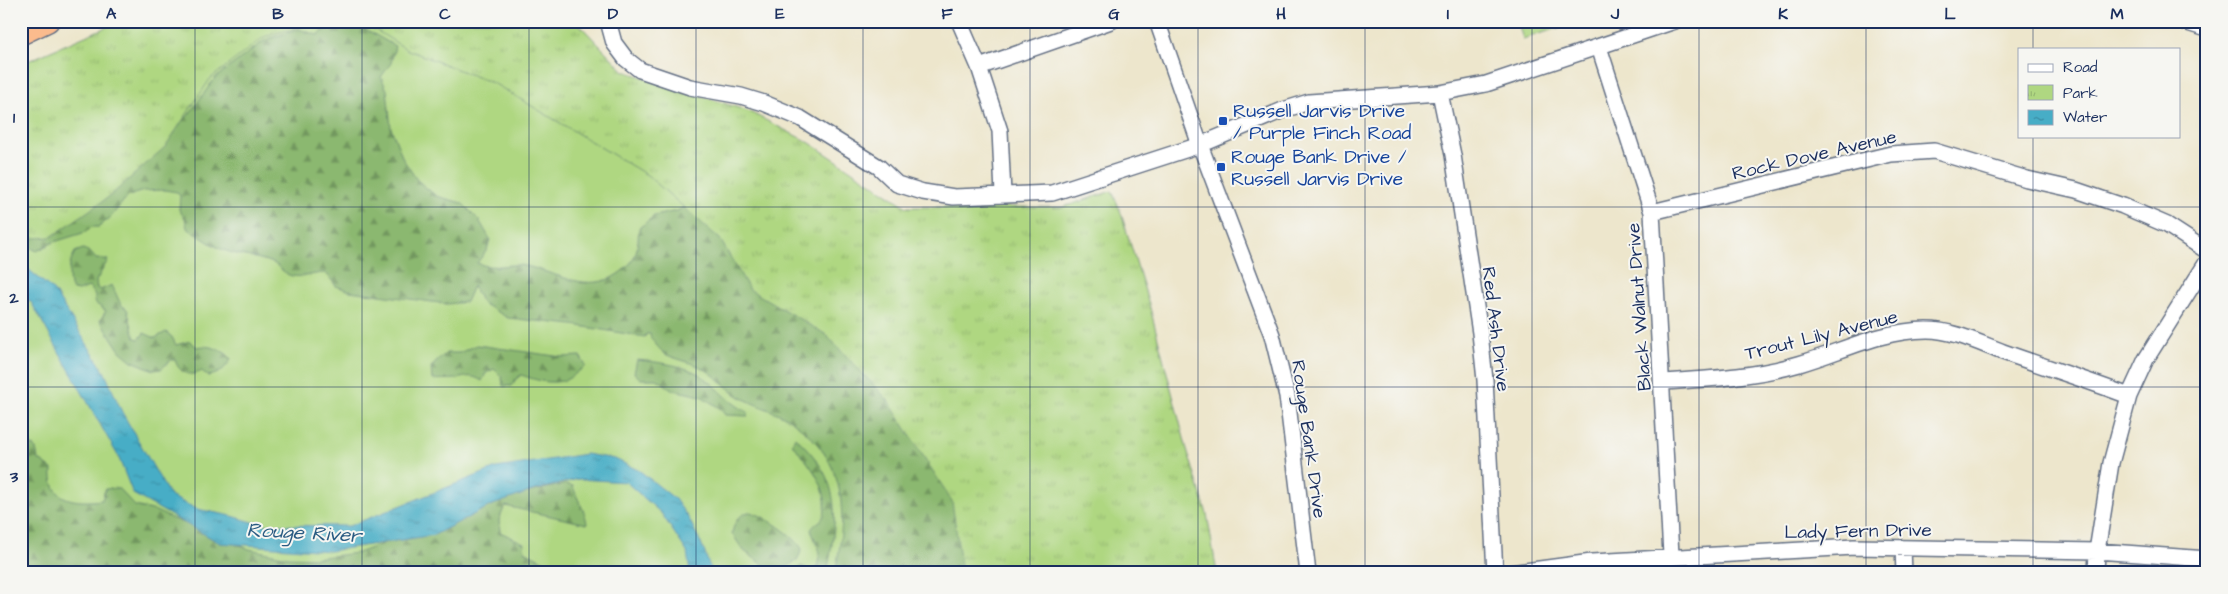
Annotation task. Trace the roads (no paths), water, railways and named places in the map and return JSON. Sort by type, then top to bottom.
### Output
[{"type":"highway","points":[[21,34],[48,21]]},
{"type":"street","points":[[608,21],[614,43],[626,59],[640,70],[690,87],[756,101],[800,118],[879,167],[897,184],[923,192],[954,197],[1052,193],[1200,145],[1283,110],[1309,102],[1440,93],[1486,84],[1675,21]]},
{"type":"street","points":[[959,21],[979,67],[1000,130],[1003,194]]},
{"type":"street","points":[[979,67],[1111,21]]},
{"type":"street","name":"Rouge Bank Drive","points":[[1157,21],[1200,145],[1272,335],[1287,396],[1308,573]]},
{"type":"street","points":[[2181,21],[2207,29]]},
{"type":"street","name":"Black Walnut Drive","points":[[1599,47],[1652,212],[1672,565]]},
{"type":"street","name":"Red Ash Drive","points":[[1440,93],[1455,162],[1481,342],[1485,380],[1496,573]]},
{"type":"street","name":"Rock Dove Avenue","points":[[1652,212],[1891,154],[1934,150],[2027,179],[2076,190],[2123,206],[2167,225],[2207,251]]},
{"type":"street","points":[[2096,573],[2097,550],[2111,463],[2129,396],[2146,359],[2207,262]]},
{"type":"street","name":"Trout Lily Avenue","points":[[1663,382],[1766,372],[1798,364],[1887,334],[1928,330],[1976,342],[2129,396]]},
{"type":"street","name":"Lady Fern Drive","points":[[1510,573],[1592,562],[1672,565],[1854,547],[2097,550],[2207,559]]},
{"type":"street","points":[[1903,548],[1904,573]]},
{"type":"water","name":"Rouge River","points":[[21,263],[54,291],[104,371],[122,412],[170,496],[197,509],[263,525],[349,526],[496,468],[586,454],[615,459],[640,471],[675,499],[689,519],[702,545],[712,573],[690,573],[687,552],[661,513],[626,482],[578,479],[532,491],[490,506],[434,535],[330,551],[220,543],[133,494],[118,456],[31,302],[21,294]]},
{"type":"place","name":"Russell Jarvis Drive / Purple Finch Road","points":[[1223,121]]},
{"type":"place","name":"Rouge Bank Drive / Russell Jarvis Drive","points":[[1221,167]]}]
